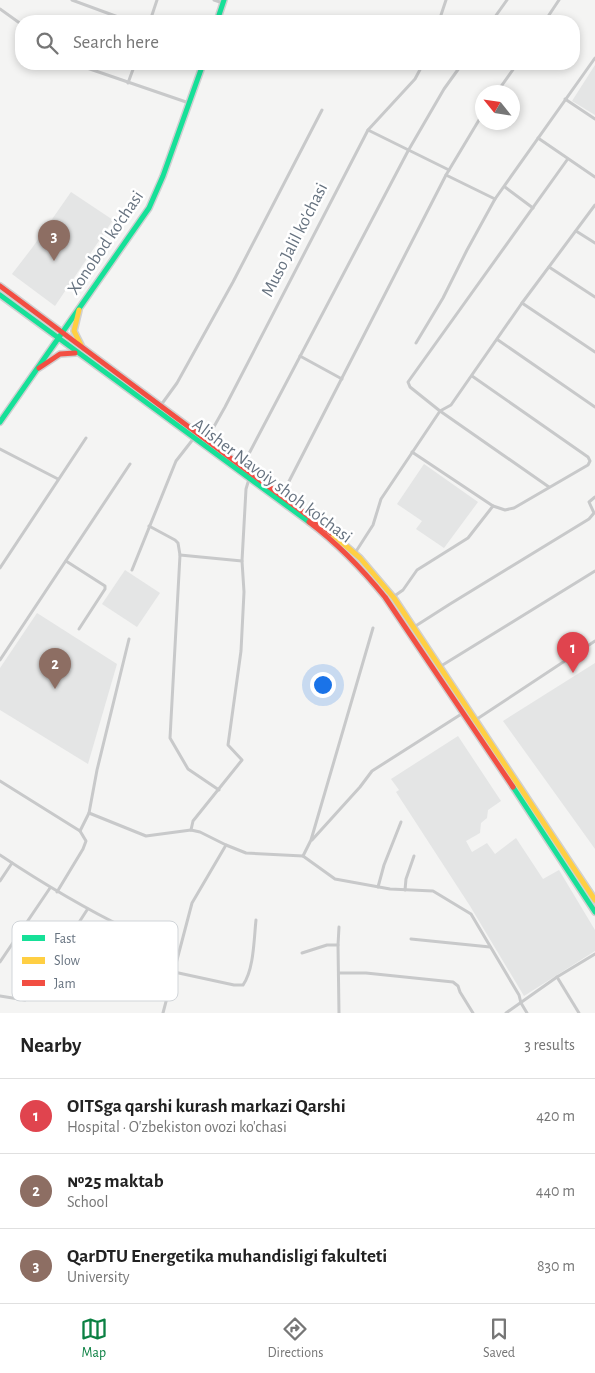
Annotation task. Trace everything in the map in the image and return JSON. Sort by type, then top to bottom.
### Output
[{"type":"main road","points":[[219,15],[224,2]]},
{"type":"main road","name":"Xonobod ko'chasi","points":[[0,422],[149,208],[159,187],[201,70]]},
{"type":"main road","name":"Alisher Navoiy shoh ko'chasi","points":[[0,286],[244,465],[355,553],[374,573],[414,627],[595,912]]},
{"type":"main road","name":"Alisher Navoiy shoh ko'chasi","points":[[0,295],[57,339],[322,532],[366,575],[466,711]]},
{"type":"main road","points":[[81,304],[74,331],[83,348]]},
{"type":"main road","points":[[35,370],[62,352],[68,351],[79,354]]},
{"type":"main road","points":[[229,464],[234,458]]},
{"type":"main road","name":"Alisher Navoiy shoh ko'chasi","points":[[473,722],[595,900]]},
{"type":"street","points":[[72,0],[113,15]]},
{"type":"street","points":[[152,15],[157,0]]},
{"type":"street","points":[[214,0],[224,2]]},
{"type":"street","points":[[440,15],[446,0]]},
{"type":"street","points":[[496,15],[507,0]]},
{"type":"street","points":[[549,15],[560,0]]},
{"type":"street","points":[[0,9],[15,20]]},
{"type":"street","points":[[416,343],[443,298],[495,199],[595,58]]},
{"type":"street","points":[[92,70],[190,103]]},
{"type":"street","points":[[128,83],[133,70]]},
{"type":"street","name":"Muso Jalil ko'chasi","points":[[207,439],[368,130],[415,79],[420,70]]},
{"type":"street","points":[[244,465],[408,151],[444,89],[458,70]]},
{"type":"street","points":[[502,85],[513,70]]},
{"type":"street","points":[[565,100],[595,119]]},
{"type":"street","points":[[161,405],[177,383],[233,282],[322,110]]},
{"type":"street","points":[[282,495],[446,175],[475,127]]},
{"type":"street","points":[[368,130],[449,170]]},
{"type":"street","points":[[538,138],[567,160],[595,177]]},
{"type":"street","points":[[549,487],[440,412],[410,387],[408,382],[567,160]]},
{"type":"street","points":[[446,175],[495,199]]},
{"type":"street","points":[[505,187],[533,208]]},
{"type":"street","points":[[355,553],[373,525],[381,499],[412,452],[440,412],[450,405],[472,376],[522,303],[595,205]]},
{"type":"street","points":[[576,231],[595,243]]},
{"type":"street","points":[[549,267],[595,298]]},
{"type":"street","points":[[522,303],[595,352]]},
{"type":"street","points":[[498,340],[595,407]]},
{"type":"street","points":[[300,356],[342,379]]},
{"type":"street","points":[[412,452],[493,506],[505,510],[514,508],[588,465],[590,460],[588,457],[472,376]]},
{"type":"street","points":[[0,568],[86,438]]},
{"type":"street","points":[[132,570],[176,461],[194,438]]},
{"type":"street","points":[[0,449],[58,479]]},
{"type":"street","points":[[0,660],[130,464]]},
{"type":"street","points":[[190,830],[193,821],[242,760],[228,745],[241,651],[244,592],[242,561],[246,489],[249,479]]},
{"type":"street","points":[[414,627],[589,519],[594,513],[589,502],[595,497]]},
{"type":"street","points":[[393,597],[403,590],[417,570],[468,538],[493,506]]},
{"type":"street","points":[[149,526],[175,540],[178,543],[180,555],[170,738],[188,769],[219,790]]},
{"type":"street","points":[[180,555],[242,561]]},
{"type":"street","points":[[66,561],[105,586],[79,629]]},
{"type":"street","points":[[440,666],[595,571]]},
{"type":"street","points":[[303,856],[311,840],[373,628]]},
{"type":"street","points":[[80,831],[89,814],[97,770],[129,639]]},
{"type":"street","points":[[473,722],[595,642]]},
{"type":"street","points":[[311,840],[360,787],[372,771],[466,711]]},
{"type":"street","points":[[0,781],[80,831],[86,841],[57,892]]},
{"type":"street","points":[[89,814],[146,836],[190,830],[200,832],[226,846],[246,853],[303,856],[335,879],[378,887],[433,891],[471,914],[520,995],[521,1003],[527,1013]]},
{"type":"street","points":[[378,887],[384,865],[401,822]]},
{"type":"street","points":[[178,957],[192,903],[226,846]]},
{"type":"street","points":[[0,854],[50,888],[110,921]]},
{"type":"street","points":[[404,890],[414,856]]},
{"type":"street","points":[[0,881],[12,863]]},
{"type":"street","points":[[28,921],[50,888]]},
{"type":"street","points":[[80,921],[87,910]]},
{"type":"street","points":[[178,973],[234,985],[243,985],[246,981],[252,959],[256,920]]},
{"type":"street","points":[[339,927],[339,1013]]},
{"type":"street","points":[[411,939],[491,947]]},
{"type":"street","points":[[0,962],[12,944]]},
{"type":"street","points":[[302,953],[327,945],[338,945]]},
{"type":"street","points":[[506,1013],[557,977],[595,954]]},
{"type":"street","points":[[339,973],[366,973],[453,982],[458,986],[473,1013]]},
{"type":"street","points":[[557,977],[579,1013]]},
{"type":"street","points":[[162,1013],[166,1001]]},
{"type":"shaded area","points":[[595,65],[595,115],[572,101]]},
{"type":"shaded area","points":[[71,192],[113,220],[55,306],[12,274]]},
{"type":"shaded area","points":[[424,464],[478,502],[444,548],[416,529],[422,521],[397,504]]},
{"type":"shaded area","points":[[125,570],[160,593],[137,627],[102,604]]},
{"type":"shaded area","points":[[37,613],[117,664],[88,764],[0,710],[0,668]]},
{"type":"shaded area","points":[[595,663],[595,849],[503,721]]},
{"type":"shaded area","points":[[458,736],[501,801],[488,810],[487,818],[481,823],[480,833],[466,841],[472,852],[487,843],[495,854],[516,838],[543,879],[559,870],[595,930],[595,951],[524,996],[470,906],[396,792],[399,790],[391,779]]},
{"type":"traffic: fast","points":[[219,15],[224,0]]},
{"type":"traffic: fast","points":[[0,422],[149,208],[163,176],[201,70]]},
{"type":"traffic: fast","points":[[0,295],[309,522]]},
{"type":"traffic: fast","points":[[513,787],[595,912]]},
{"type":"traffic: slow","points":[[79,310],[74,331],[81,345]]},
{"type":"traffic: slow","points":[[331,533],[360,558],[394,598],[595,900]]},
{"type":"traffic: jam","points":[[0,286],[331,533]]},
{"type":"traffic: jam","points":[[39,368],[60,354],[75,353]]},
{"type":"traffic: jam","points":[[309,522],[349,557],[385,597],[513,787]]},
{"type":"place","name":"QarDTU Energetika muhandisligi fakulteti","points":[[54,261]]},
{"type":"place","name":"OITSga qarshi kurash markazi Qarshi","points":[[573,673]]},
{"type":"place","name":"№25 maktab","points":[[55,689]]}]
